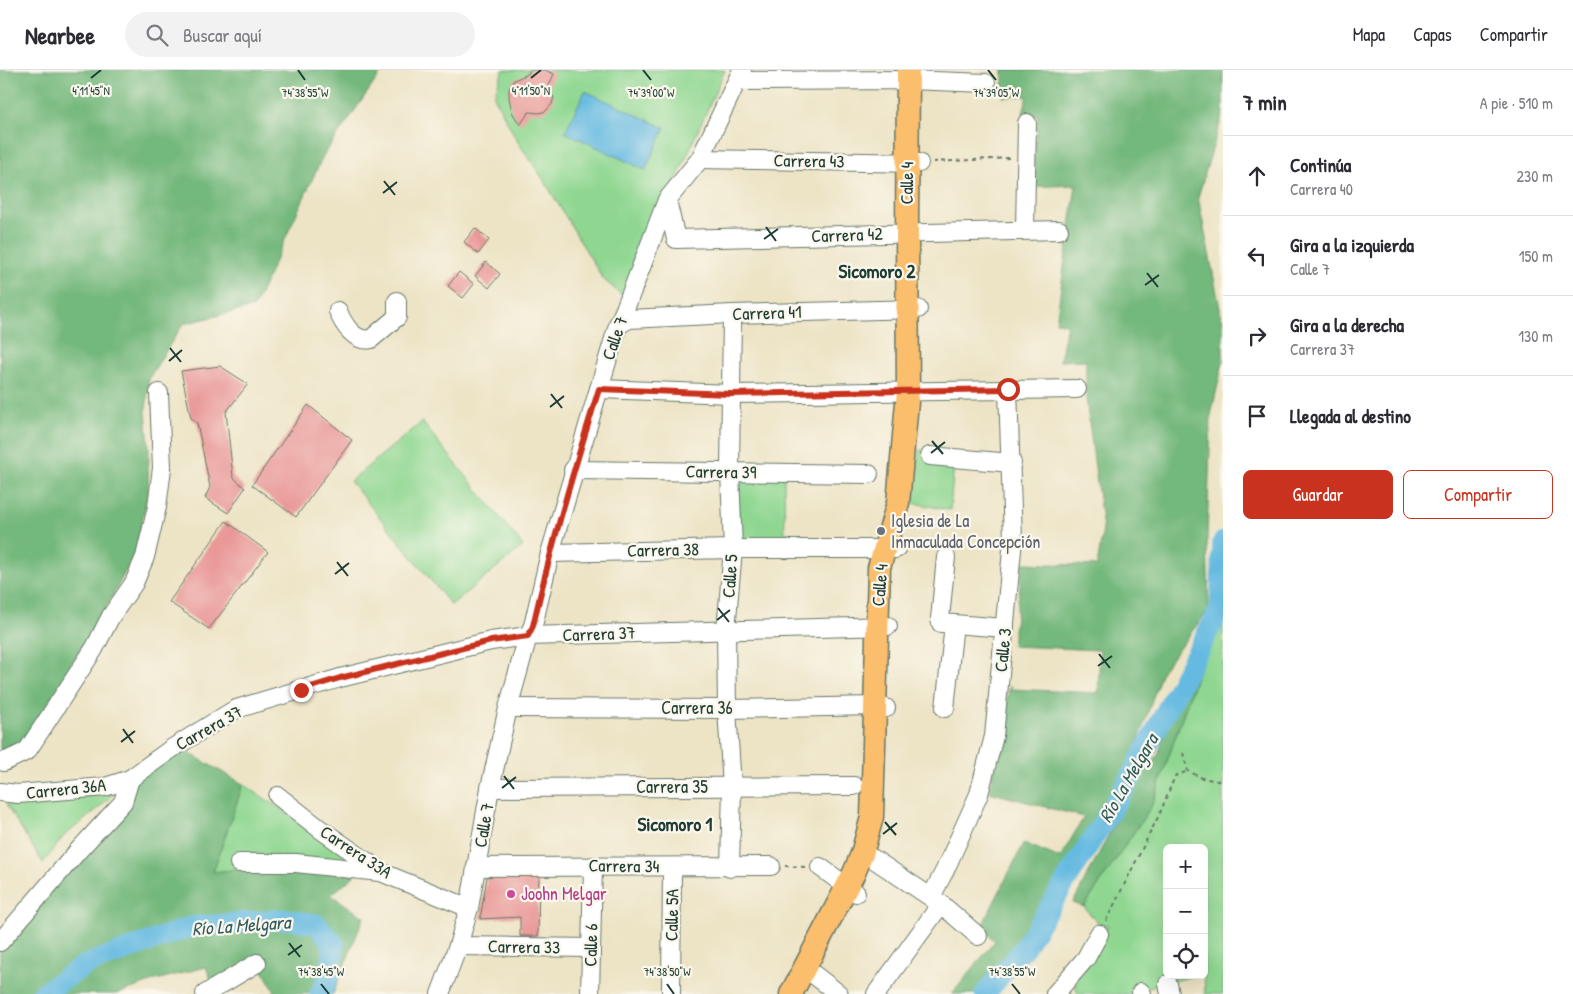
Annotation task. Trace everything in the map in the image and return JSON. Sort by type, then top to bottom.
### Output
[{"type":"main road","name":"Calle 4","points":[[802,994],[867,856],[872,817],[881,707],[882,626],[879,568],[890,549],[913,391],[914,75]]},
{"type":"main road","name":"Calle 4","points":[[791,994],[851,890]]},
{"type":"street","points":[[740,76],[914,75],[986,83]]},
{"type":"street","name":"Calle 7","points":[[440,994],[478,909],[481,867],[512,708],[550,553],[573,470],[618,325],[667,200],[700,159],[740,76]]},
{"type":"street","points":[[1024,230],[1027,122]]},
{"type":"street","name":"Carrera 43","points":[[700,159],[913,163]]},
{"type":"street","name":"Carrera 42","points":[[667,200],[676,239],[1059,230]]},
{"type":"street","points":[[338,311],[348,329],[362,339],[367,340],[371,339],[397,316],[397,301]]},
{"type":"street","name":"Carrera 41","points":[[618,325],[629,319],[913,309]]},
{"type":"street","name":"Calle 5","points":[[730,868],[732,787],[726,709],[726,630],[733,549],[730,472],[732,314]]},
{"type":"street","points":[[599,389],[731,394],[1078,389]]},
{"type":"street","name":"Calle 3","points":[[876,994],[936,901],[945,870],[979,794],[994,736],[1013,540],[1012,463],[1008,389]]},
{"type":"street","points":[[0,761],[4,762],[27,751],[94,649],[111,616],[134,582],[145,557],[157,507],[162,468],[160,392]]},
{"type":"street","points":[[930,456],[1012,463]]},
{"type":"street","name":"Carrera 39","points":[[573,470],[869,474]]},
{"type":"street","name":"Carrera 38","points":[[550,553],[733,549],[890,549]]},
{"type":"street","points":[[946,557],[941,623],[1005,628]]},
{"type":"street","points":[[946,708],[954,624]]},
{"type":"street","name":"Carrera 37","points":[[130,779],[171,749],[236,709],[340,678],[532,632],[882,626]]},
{"type":"street","name":"Carrera 36","points":[[512,708],[726,709],[881,707]]},
{"type":"street","points":[[0,942],[122,802],[130,779]]},
{"type":"street","name":"Carrera 36A","points":[[0,792],[18,794],[105,787],[130,779]]},
{"type":"street","name":"Carrera 35","points":[[495,788],[854,786]]},
{"type":"street","name":"Carrera 33A","points":[[278,796],[320,829],[383,873],[469,908]]},
{"type":"street","points":[[867,856],[936,901],[978,936]]},
{"type":"street","points":[[239,863],[296,863],[383,873]]},
{"type":"street","name":"Calle 6","points":[[590,994],[593,866]]},
{"type":"street","name":"Carrera 34","points":[[481,867],[730,868],[771,866]]},
{"type":"street","name":"Calle 7","points":[[450,994],[463,946],[469,908],[481,867]]},
{"type":"street","name":"Calle 5A","points":[[671,994],[672,867]]},
{"type":"street","points":[[820,867],[851,890]]},
{"type":"street","points":[[1054,994],[1086,958],[1099,934]]},
{"type":"street","name":"Carrera 33","points":[[463,946],[591,948]]},
{"type":"street","points":[[205,994],[257,963]]},
{"type":"street","points":[[813,974],[839,994]]},
{"type":"path","points":[[913,163],[1026,158]]},
{"type":"path","points":[[1184,754],[1188,771]]},
{"type":"path","points":[[1099,934],[1160,813],[1176,776],[1188,771],[1202,778],[1223,782]]},
{"type":"path","points":[[771,866],[820,867]]},
{"type":"green space","points":[[0,70],[383,70],[323,156],[254,307],[183,324],[149,378],[146,411],[149,449],[148,493],[136,551],[112,597],[33,728],[23,740],[4,750],[0,750]]},
{"type":"green space","points":[[503,70],[725,70],[624,297],[603,279],[545,182],[516,139],[494,96]]},
{"type":"green space","points":[[1003,70],[1223,70],[1223,113],[1198,197],[1223,324],[1223,362],[1211,415],[1207,538],[1209,609],[1162,671],[1129,768],[1023,942],[980,994],[952,994],[995,941],[981,928],[1024,843],[1060,858],[1084,817],[989,792],[1010,685],[1011,689],[1098,693],[1100,650],[1012,646],[1023,563],[1097,566],[1103,529],[1086,399],[1086,360],[1060,361],[1067,324],[1056,322],[1076,185],[1031,187],[1038,116],[1023,114],[1027,96],[1003,97]]},
{"type":"green space","points":[[422,422],[523,546],[451,605],[350,481]]},
{"type":"green space","points":[[919,450],[927,451],[954,464],[950,510],[913,503]]},
{"type":"green space","points":[[784,476],[785,542],[739,542],[737,478]]},
{"type":"green space","points":[[1223,611],[1223,994],[1205,994],[1204,979],[1208,979],[1208,844],[1163,844],[1163,979],[1182,979],[1128,994],[1078,994],[1074,982],[1098,951],[1108,925],[1099,924],[1084,907],[1152,805],[1194,683]]},
{"type":"green space","points":[[1198,671],[1152,805],[1084,907],[1073,903],[1131,792],[1158,755],[1169,722]]},
{"type":"green space","points":[[182,749],[243,784],[213,872],[250,868],[355,875],[331,895],[364,917],[333,994],[276,994],[258,962],[213,984],[206,967],[156,980],[117,994],[0,994],[0,931],[135,779]]},
{"type":"green space","points":[[243,784],[356,859],[354,863],[249,853],[236,860],[234,870],[213,872]]},
{"type":"green space","points":[[114,793],[63,837],[43,863],[6,805]]},
{"type":"water","points":[[585,91],[665,128],[645,170],[565,132]]},
{"type":"building","points":[[530,70],[545,70],[554,74],[547,90],[554,97],[552,104],[546,111],[539,113],[529,112],[520,125],[512,112],[509,89],[514,80],[528,74]]},
{"type":"building","points":[[475,228],[489,240],[478,254],[464,242]]},
{"type":"building","points":[[486,262],[500,274],[489,288],[475,276]]},
{"type":"building","points":[[459,272],[474,284],[463,298],[448,286]]},
{"type":"building","points":[[220,366],[248,384],[226,412],[233,477],[245,488],[228,513],[205,498],[210,487],[197,423],[191,418],[181,371]]},
{"type":"building","points":[[308,405],[352,440],[296,517],[252,485]]},
{"type":"building","points":[[226,521],[268,552],[209,629],[169,602]]},
{"type":"building","name":"Joohn Melgar","points":[[539,870],[538,936],[520,936],[520,917],[480,919],[488,871]]},
{"type":"waterway","name":"Río La Melgara","points":[[985,994],[1024,948],[1129,781],[1220,609],[1223,542]]},
{"type":"waterway","name":"Río La Melgara","points":[[42,994],[85,965],[190,927],[286,919],[316,924],[334,944],[330,974],[320,994]]},
{"type":"place","name":"Iglesia de La Inmaculada Concepción","points":[[881,531]]},
{"type":"place","name":"Joohn Melgar","points":[[511,894]]},
{"type":"district","name":"Sicomoro 2","points":[[877,271]]},
{"type":"district","name":"Sicomoro 1","points":[[675,824]]},
{"type":"route","points":[[301,690],[340,678],[491,641],[528,636],[533,626],[550,553],[573,470],[599,389],[731,394],[1008,389]]}]
